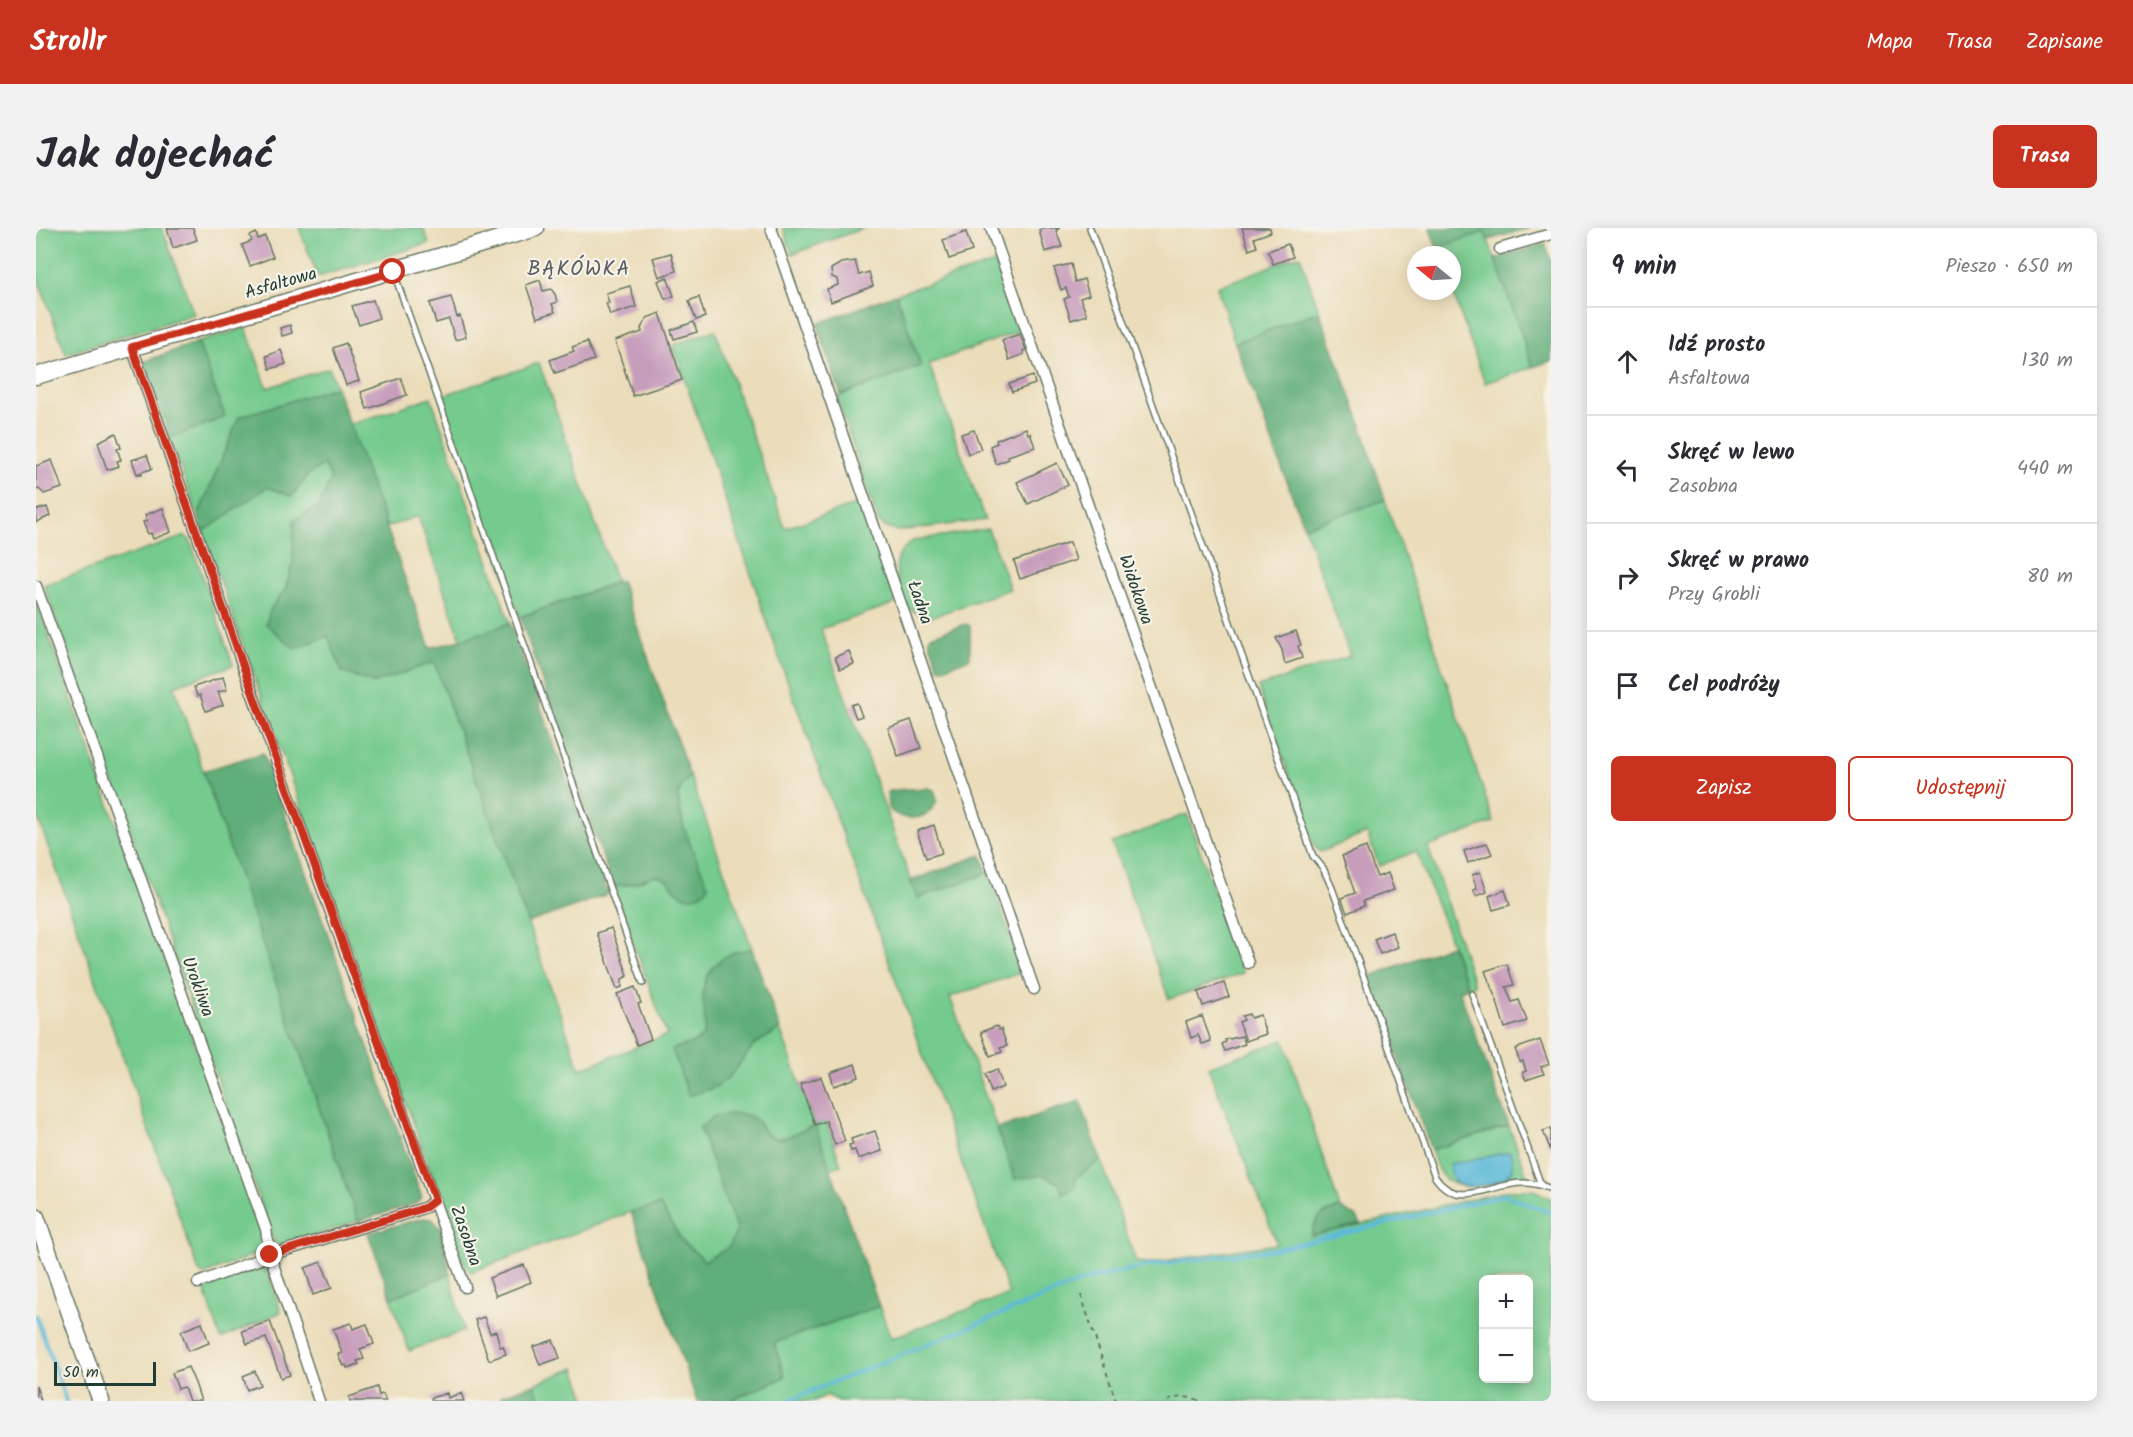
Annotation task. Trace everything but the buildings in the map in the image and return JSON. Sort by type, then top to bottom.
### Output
[{"type":"street","name":"Asfaltowa","points":[[36,376],[536,228]]},
{"type":"street","name":"Ładna","points":[[771,228],[1034,989]]},
{"type":"street","name":"Widokowa","points":[[991,228],[1248,963]]},
{"type":"street","points":[[1500,249],[1551,234]]},
{"type":"street","name":"Zasobna","points":[[132,347],[249,683],[465,1287]]},
{"type":"street","name":"Urokliwa","points":[[36,586],[266,1229],[270,1255],[319,1401]]},
{"type":"street","points":[[198,1283],[270,1255],[418,1210],[435,1200]]},
{"type":"street","points":[[36,1217],[101,1401]]},
{"type":"lane","points":[[1090,228],[1313,856],[1323,868],[1332,888],[1435,1177],[1440,1185],[1451,1192],[1463,1195],[1521,1183],[1551,1188]]},
{"type":"lane","points":[[393,272],[643,983]]},
{"type":"lane","points":[[1472,994],[1541,1185]]},
{"type":"path","points":[[1081,1295],[1116,1401]]},
{"type":"path","points":[[1168,1401],[1173,1398],[1196,1398],[1200,1401]]},
{"type":"green space","points":[[36,228],[162,228],[194,314],[66,354],[36,274]]},
{"type":"green space","points":[[299,228],[423,228],[429,243],[318,277]]},
{"type":"green space","points":[[783,228],[864,228],[792,254]]},
{"type":"green space","points":[[1430,228],[1530,228],[1488,240],[1484,232],[1443,246],[1436,246]]},
{"type":"green space","points":[[1485,231],[1533,367],[1485,383],[1456,300],[1461,300],[1461,246],[1443,246]]},
{"type":"green space","points":[[1545,244],[1551,261],[1551,361],[1533,367],[1495,259]]},
{"type":"green space","points":[[1300,255],[1319,311],[1235,343],[1217,287]]},
{"type":"green space","points":[[995,263],[1020,331],[929,364],[985,520],[897,531],[886,528],[878,521],[837,397],[921,366],[896,294]]},
{"type":"green space","points":[[896,294],[921,366],[841,395],[817,324]]},
{"type":"green space","points":[[1319,311],[1360,422],[1385,500],[1304,527],[1235,343]]},
{"type":"green space","points":[[246,328],[267,388],[329,368],[336,387],[239,417],[198,516],[170,438],[225,417],[198,342]]},
{"type":"green space","points":[[715,330],[785,528],[861,503],[896,603],[821,629],[917,898],[988,873],[1023,972],[950,997],[1015,1179],[1043,1175],[1059,1183],[1063,1194],[1082,1172],[1101,1160],[1136,1262],[1150,1263],[1277,1244],[1208,1067],[1284,1040],[1340,1208],[1324,1213],[1311,1236],[1511,1190],[1533,1190],[1551,1198],[1551,1401],[839,1401],[827,1395],[814,1401],[729,1401],[785,1377],[774,1343],[879,1306],[891,1338],[1009,1294],[782,666],[673,345]]},
{"type":"green space","points":[[198,342],[225,417],[170,438],[143,362]]},
{"type":"green space","points":[[539,363],[616,582],[520,617],[441,396]]},
{"type":"green space","points":[[336,387],[430,648],[510,623],[608,894],[528,923],[434,662],[374,683],[342,672],[328,636],[295,649],[266,624],[270,610],[286,588],[293,562],[294,520],[320,505],[331,479],[324,464],[308,475],[292,496],[267,487],[203,532],[198,516],[239,417]]},
{"type":"green space","points":[[431,397],[510,623],[461,640],[418,516],[387,527],[349,425]]},
{"type":"green space","points":[[324,464],[331,479],[320,505],[294,520],[293,562],[286,588],[270,610],[328,636],[342,672],[374,683],[434,662],[580,1069],[667,1035],[613,887],[659,876],[667,880],[677,891],[683,823],[678,796],[682,784],[690,776],[752,949],[732,953],[703,998],[706,1025],[703,1037],[693,1043],[673,1049],[689,1095],[715,1087],[738,1067],[755,1044],[780,1029],[815,1125],[826,1121],[841,1165],[830,1169],[815,1126],[784,1138],[770,1136],[759,1123],[700,1128],[737,1231],[729,1247],[705,1261],[682,1241],[660,1205],[631,1212],[471,1272],[463,1262],[203,532],[267,487],[292,496],[308,475]]},
{"type":"green space","points":[[1385,500],[1494,822],[1428,847],[1474,985],[1468,987],[1416,851],[1379,866],[1367,833],[1320,852],[1315,847],[1258,687],[1350,656],[1304,527]]},
{"type":"green space","points":[[988,529],[1010,589],[926,619],[907,608],[896,570],[900,554],[906,546],[915,540]]},
{"type":"green space","points":[[185,536],[190,540],[233,665],[174,686],[358,1221],[282,1246],[275,1244],[44,585]]},
{"type":"green space","points":[[621,581],[690,776],[679,790],[678,805],[684,828],[708,886],[694,897],[681,894],[665,878],[656,876],[613,887],[520,617]]},
{"type":"green space","points":[[36,600],[267,1247],[264,1251],[203,1275],[199,1272],[36,812]]},
{"type":"green space","points":[[966,624],[970,626],[970,658],[941,669],[929,640],[930,636]]},
{"type":"green space","points":[[263,753],[422,1198],[417,1203],[358,1221],[203,771]]},
{"type":"green space","points":[[928,788],[934,790],[937,800],[928,813],[922,816],[908,818],[888,808],[887,793],[893,790]]},
{"type":"green space","points":[[1187,814],[1243,973],[1169,999],[1112,843]]},
{"type":"green space","points":[[981,855],[988,873],[917,898],[910,881]]},
{"type":"green space","points":[[1451,945],[1468,987],[1459,990],[1509,1126],[1431,1150],[1369,977]]},
{"type":"green space","points":[[752,949],[780,1029],[755,1044],[729,1077],[715,1087],[689,1096],[672,1049],[693,1043],[703,1037],[705,1023],[703,992],[710,971],[726,956]]},
{"type":"green space","points":[[1080,1101],[1101,1160],[1077,1177],[1074,1189],[1063,1194],[1059,1183],[1043,1175],[1015,1179],[997,1129]]},
{"type":"green space","points":[[728,1114],[750,1116],[768,1136],[777,1139],[788,1137],[815,1125],[879,1306],[774,1343],[785,1377],[729,1401],[697,1401],[631,1212],[660,1205],[682,1241],[705,1261],[729,1247],[737,1231],[700,1128],[713,1117]]},
{"type":"green space","points":[[1509,1126],[1527,1176],[1469,1187],[1448,1181],[1440,1173],[1431,1150]]},
{"type":"green space","points":[[1340,1208],[1356,1216],[1361,1224],[1311,1236],[1320,1217]]},
{"type":"green space","points":[[423,1218],[432,1219],[440,1227],[450,1274],[391,1298],[368,1233]]},
{"type":"green space","points":[[262,1266],[267,1269],[281,1312],[221,1339],[205,1285]]},
{"type":"green space","points":[[450,1274],[464,1331],[409,1351],[391,1298]]},
{"type":"green space","points":[[575,1368],[587,1401],[540,1401],[534,1384]]},
{"type":"green space","points":[[534,1384],[540,1401],[503,1401],[501,1396]]},
{"type":"water","points":[[1510,1152],[1512,1169],[1508,1176],[1501,1180],[1484,1185],[1467,1186],[1460,1185],[1453,1178],[1449,1164]]},
{"type":"waterway","points":[[787,1401],[1086,1280],[1146,1266],[1277,1249],[1505,1195],[1551,1213]]},
{"type":"waterway","points":[[36,1315],[66,1401]]},
{"type":"district","name":"BĄKÓWKA","points":[[579,269]]},
{"type":"route","points":[[270,1255],[418,1210],[435,1200],[253,694],[132,347],[393,272]]}]
